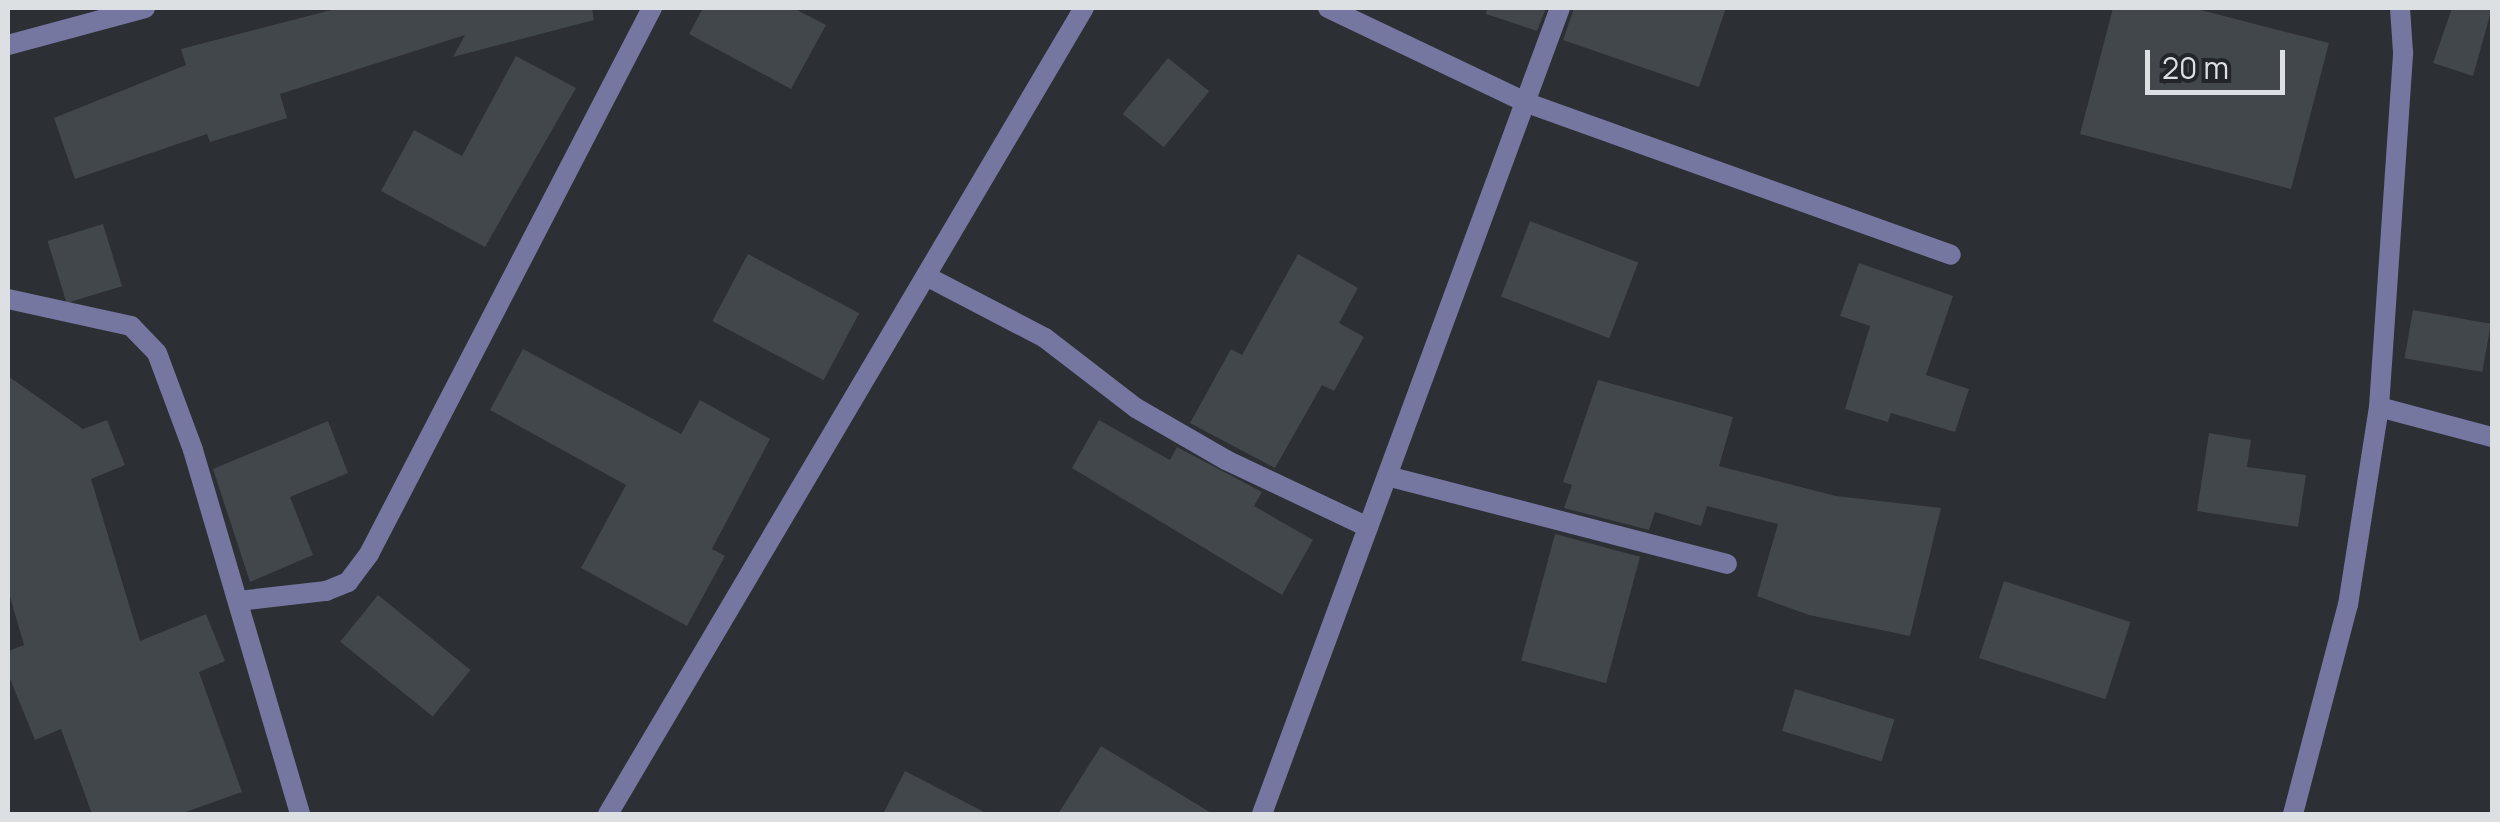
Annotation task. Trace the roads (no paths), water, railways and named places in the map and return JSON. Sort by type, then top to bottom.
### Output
[{"type":"street","points":[[8,44],[146,8]]},
{"type":"street","points":[[238,601],[326,591],[348,582],[369,554],[652,8]]},
{"type":"street","points":[[608,814],[1084,8]]},
{"type":"street","points":[[1328,8],[1528,103],[1951,255]]},
{"type":"street","points":[[1262,814],[1560,8]]},
{"type":"street","points":[[2293,814],[2348,605],[2378,407],[2403,52],[2400,8]]},
{"type":"street","points":[[926,276],[1046,338],[1136,408],[1226,460],[1368,527]]},
{"type":"street","points":[[8,299],[132,326],[157,353],[238,601],[300,814]]},
{"type":"street","points":[[2378,407],[2492,437]]},
{"type":"street","points":[[1387,476],[1727,564]]}]
